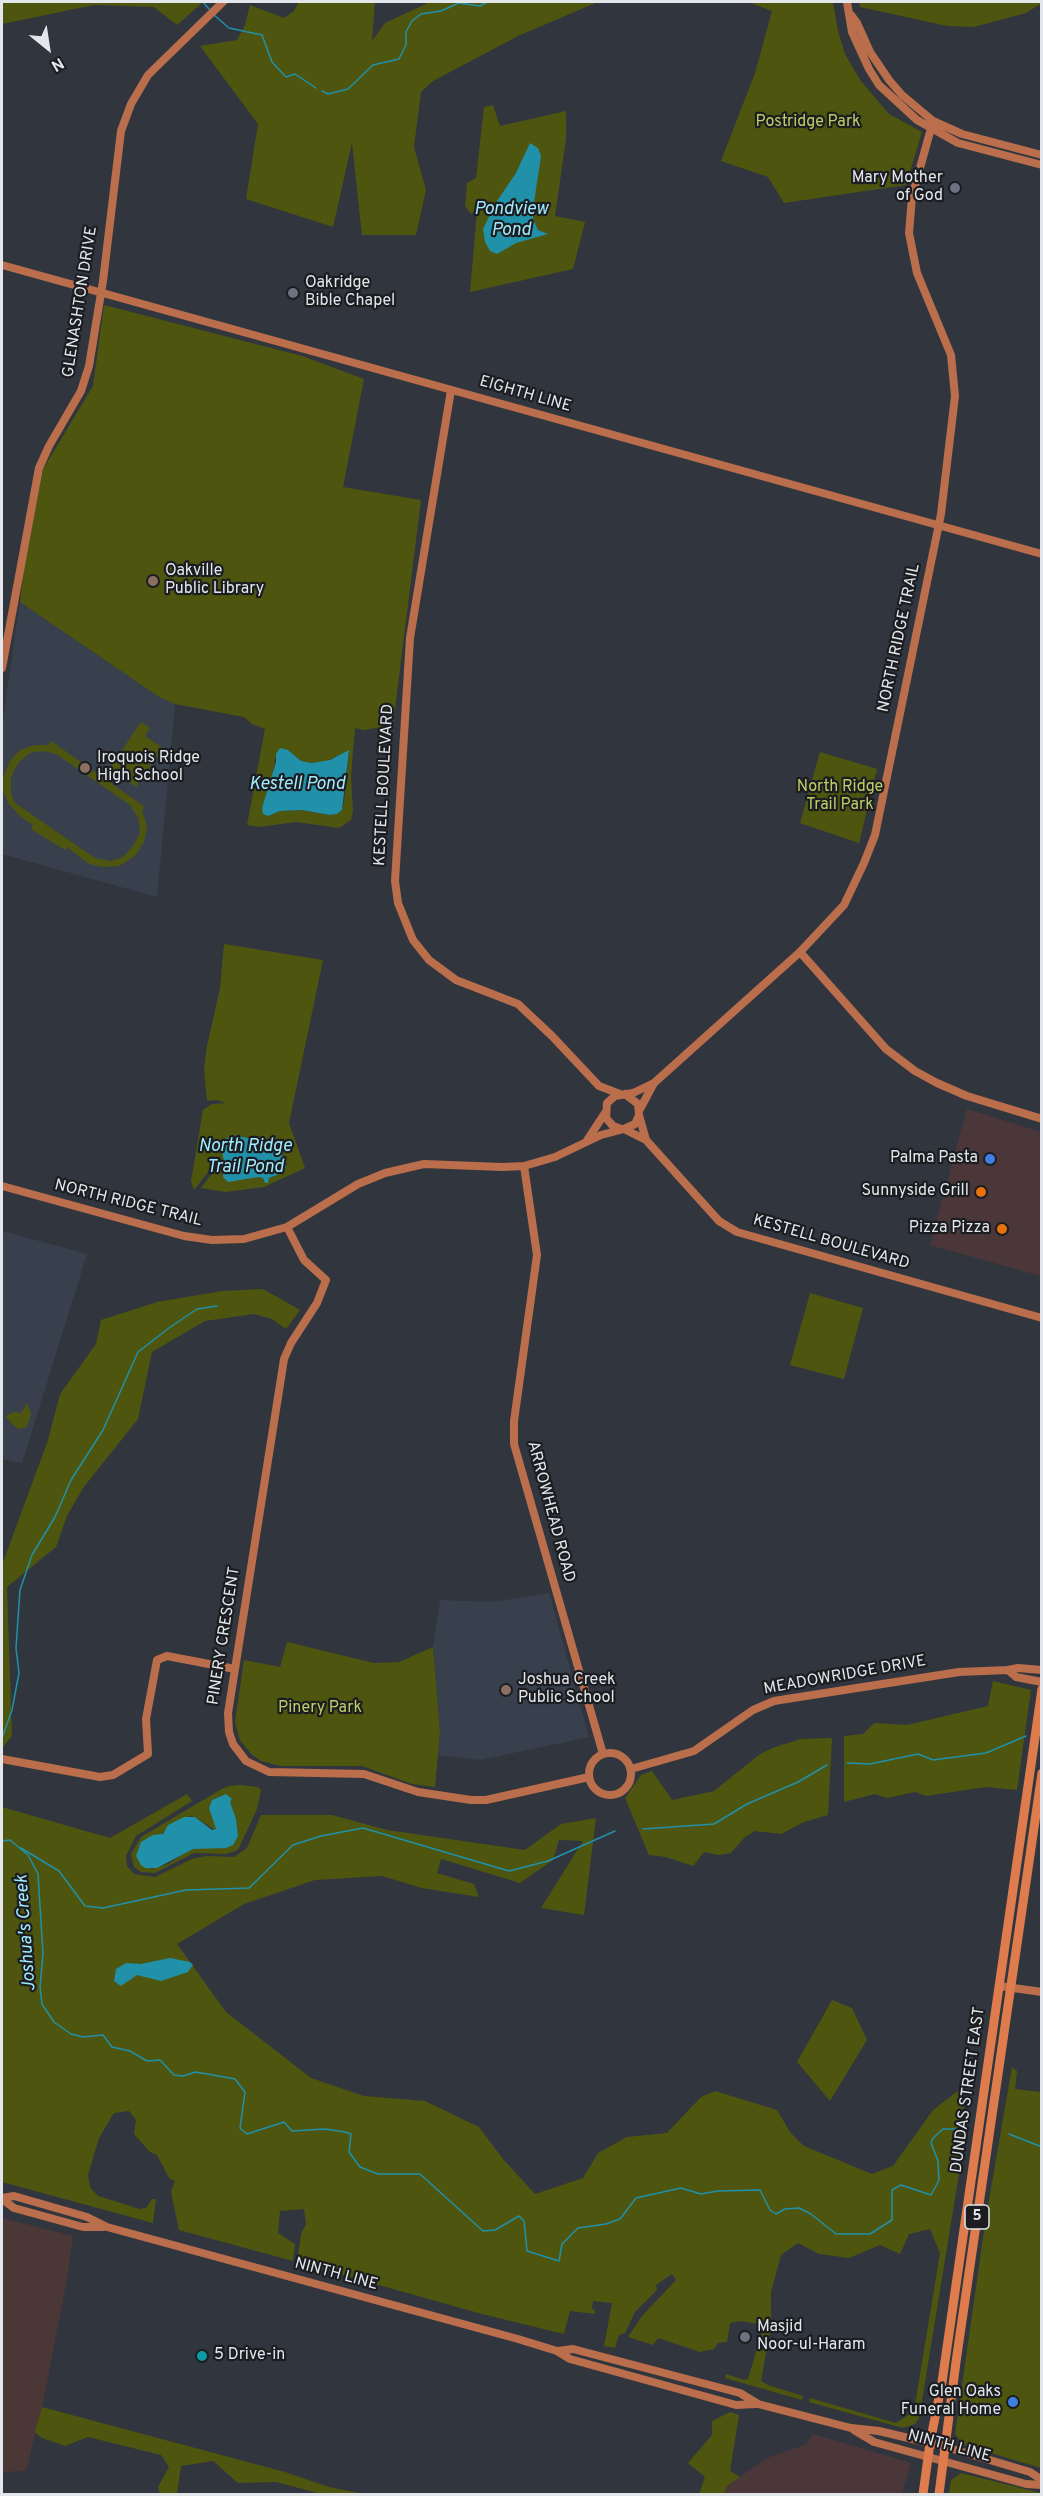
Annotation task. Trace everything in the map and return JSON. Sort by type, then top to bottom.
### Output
[{"type":"main road","name":"DUNDAS STREET EAST","points":[[923,2494],[942,2382],[1041,1689]]},
{"type":"main road","name":"DUNDAS STREET EAST","points":[[939,2494],[1041,1773]]},
{"type":"street","name":"GLENASHTON DRIVE","points":[[2,668],[39,468],[81,391],[89,366],[101,292],[121,131],[131,104],[148,75],[222,2]]},
{"type":"street","points":[[847,2],[870,52],[889,80],[932,125],[980,150],[1041,165]]},
{"type":"street","points":[[932,125],[1041,155]]},
{"type":"street","name":"NORTH RIDGE TRAIL","points":[[639,1112],[654,1083],[800,952],[844,905],[875,835],[939,527],[948,462],[955,382],[945,335],[914,264],[909,223],[912,197],[932,125]]},
{"type":"street","name":"EIGHTH LINE","points":[[2,265],[1041,554]]},
{"type":"street","name":"KESTELL BOULEVARD","points":[[451,390],[410,638],[395,881],[398,903],[413,939],[429,960],[456,980],[518,1004],[599,1086],[623,1094]]},
{"type":"street","points":[[800,952],[886,1049],[915,1071],[968,1096],[1041,1119]]},
{"type":"street","name":"NORTH RIDGE TRAIL","points":[[623,1094],[654,1083]]},
{"type":"street","name":"KESTELL BOULEVARD","points":[[599,1086],[605,1110]]},
{"type":"street","points":[[586,1142],[611,1099],[623,1094],[635,1099],[639,1112],[635,1124],[624,1129],[613,1126],[605,1110]]},
{"type":"street","name":"KESTELL BOULEVARD","points":[[639,1112],[646,1140]]},
{"type":"street","name":"NORTH RIDGE TRAIL","points":[[2,1186],[199,1239],[244,1239],[287,1227],[358,1184],[384,1173],[424,1164],[524,1166],[555,1157],[611,1131],[624,1129]]},
{"type":"street","name":"KESTELL BOULEVARD","points":[[624,1129],[646,1140],[719,1221],[737,1232],[1041,1318]]},
{"type":"street","name":"ARROWHEAD ROAD","points":[[524,1166],[537,1255],[514,1421],[514,1444],[603,1754]]},
{"type":"street","name":"PINERY CRESCENT","points":[[287,1227],[304,1260],[326,1280],[317,1303],[291,1343],[284,1359],[228,1713],[229,1732],[233,1744],[246,1761],[269,1772],[364,1774],[418,1792],[475,1801],[589,1777]]},
{"type":"street","points":[[2,1759],[100,1777],[113,1775],[148,1754],[146,1719],[157,1660],[167,1656],[236,1668]]},
{"type":"street","name":"MEADOWRIDGE DRIVE","points":[[631,1769],[696,1749],[768,1702],[959,1672],[1018,1668],[1041,1670]]},
{"type":"street","name":"MEADOWRIDGE DRIVE","points":[[1008,1670],[1016,1677],[1041,1682]]},
{"type":"street","points":[[603,1754],[617,1754],[628,1762],[631,1769],[627,1787],[617,1794],[604,1795],[599,1792],[589,1777],[593,1761],[603,1754]]},
{"type":"street","points":[[999,1986],[1041,1992]]},
{"type":"street","name":"NINTH LINE","points":[[2,2198],[14,2208],[83,2227],[107,2227],[558,2351],[570,2359],[736,2405],[756,2404],[851,2428],[930,2443],[1030,2472],[1041,2480]]},
{"type":"street","name":"NINTH LINE","points":[[851,2428],[873,2442],[1026,2484],[1041,2485]]},
{"type":"shaded area","name":"Iroquois Ridge High School","points":[[20,602],[159,697],[175,704],[157,897],[2,854],[2,725]]},
{"type":"shaded area","points":[[967,1109],[1041,1132],[1041,1276],[930,1245]]},
{"type":"shaded area","points":[[2,1231],[87,1254],[22,1463],[2,1459]]},
{"type":"shaded area","name":"Joshua Creek Public School","points":[[549,1593],[589,1737],[480,1760],[438,1755],[440,1732],[433,1647],[440,1600],[493,1602]]},
{"type":"shaded area","points":[[2,2218],[73,2236],[66,2285],[42,2407],[26,2471],[2,2472]]},
{"type":"shaded area","points":[[813,2434],[911,2463],[902,2494],[724,2494],[727,2486],[767,2458],[807,2444]]},
{"type":"green space","points":[[2,2],[203,2],[177,25],[154,7],[94,5],[2,24]]},
{"type":"green space","points":[[299,2],[375,2],[372,41],[385,23],[430,2],[598,2],[518,36],[433,81],[421,92],[414,147],[426,190],[416,235],[362,235],[352,143],[333,227],[246,199],[258,124],[200,46],[237,40],[245,25],[250,5],[284,18],[294,11]]},
{"type":"green space","name":"Postridge Park","points":[[748,2],[833,2],[845,54],[860,80],[889,114],[922,132],[906,185],[784,203],[768,177],[721,161],[755,73],[772,11]]},
{"type":"green space","points":[[859,2],[1042,3],[1026,13],[974,27],[947,26],[860,7]]},
{"type":"green space","points":[[493,105],[500,126],[566,111],[566,139],[555,216],[585,222],[573,269],[470,292],[477,211],[471,214],[465,206],[467,183],[476,178],[484,107]]},
{"type":"green space","points":[[104,305],[302,356],[364,379],[343,487],[421,500],[393,725],[364,730],[355,728],[351,776],[353,811],[351,820],[339,828],[296,822],[259,827],[247,825],[265,729],[252,724],[244,717],[175,704],[159,697],[20,602],[24,568],[43,469],[93,386]],"holes":[[[288,750],[301,761],[325,762],[349,751],[342,810],[330,815],[302,810],[280,811],[268,816],[262,808],[272,780],[276,754]]]},
{"type":"green space","points":[[141,722],[150,728],[145,736],[163,748],[136,787],[110,768]]},
{"type":"green space","points":[[51,741],[145,807],[142,811],[147,826],[144,842],[135,856],[119,866],[103,867],[89,864],[67,847],[65,850],[31,829],[33,825],[21,817],[8,803],[3,790],[3,778],[10,761],[20,750],[34,745],[48,745]],"holes":[[[43,751],[56,754],[130,805],[138,818],[140,833],[133,846],[123,857],[111,861],[95,858],[15,803],[11,793],[11,777],[18,763],[30,753]]]},
{"type":"green space","name":"North Ridge Trail Park","points":[[820,752],[877,769],[859,843],[800,823]]},
{"type":"green space","points":[[224,944],[323,960],[289,1123],[305,1168],[264,1187],[226,1192],[201,1188],[222,1160],[220,1157],[194,1190],[191,1181],[203,1110],[212,1104],[226,1103],[217,1100],[207,1101],[204,1069],[220,988]],"holes":[[[233,1135],[272,1143],[283,1154],[287,1165],[277,1175],[269,1178],[222,1174]]]},
{"type":"green space","points":[[263,1289],[300,1310],[286,1329],[272,1319],[254,1314],[205,1321],[152,1352],[138,1419],[83,1488],[67,1516],[56,1547],[7,1587],[12,1736],[3,1747],[2,1565],[48,1440],[60,1394],[96,1344],[101,1320],[157,1302],[222,1291]]},
{"type":"green space","points":[[810,1293],[863,1308],[844,1379],[790,1365]]},
{"type":"green space","points":[[27,1403],[31,1414],[27,1427],[19,1429],[5,1416],[14,1412],[21,1413]]},
{"type":"green space","name":"Pinery Park","points":[[287,1642],[374,1663],[399,1662],[433,1647],[440,1732],[435,1787],[412,1784],[362,1766],[281,1766],[261,1761],[251,1754],[240,1740],[235,1722],[244,1660],[280,1667]]},
{"type":"green space","points":[[993,1681],[1031,1690],[1017,1790],[986,1787],[926,1796],[915,1792],[887,1798],[875,1794],[844,1802],[844,1736],[863,1734],[874,1723],[907,1725],[988,1706]]},
{"type":"green space","points":[[832,1738],[828,1815],[804,1822],[781,1834],[755,1831],[745,1837],[731,1853],[719,1855],[704,1852],[693,1866],[666,1857],[649,1855],[625,1798],[641,1775],[652,1771],[672,1800],[714,1791],[760,1754],[775,1747],[801,1739]]},
{"type":"green space","points":[[229,1786],[258,1787],[261,1790],[257,1809],[238,1850],[226,1854],[194,1853],[155,1873],[141,1872],[134,1867],[131,1854],[141,1837]],"holes":[[[225,1795],[236,1819],[238,1836],[189,1850],[168,1864],[151,1869],[153,1835],[161,1835],[171,1824],[190,1816],[215,1830],[209,1808],[212,1800]]]},
{"type":"green space","points":[[187,1794],[192,1801],[136,1836],[126,1856],[127,1866],[134,1874],[155,1877],[192,1859],[207,1856],[234,1857],[247,1848],[261,1815],[332,1815],[387,1830],[525,1850],[561,1824],[596,1818],[584,1915],[541,1908],[583,1841],[559,1840],[553,1860],[520,1883],[441,1859],[437,1873],[474,1884],[479,1897],[422,1888],[382,1876],[315,1880],[244,1904],[177,1944],[226,2012],[311,2078],[364,2096],[425,2101],[479,2127],[503,2159],[535,2194],[583,2178],[598,2153],[627,2137],[667,2133],[701,2097],[715,2091],[777,2110],[790,2132],[804,2146],[872,2174],[893,2166],[933,2110],[958,2091],[964,2094],[962,2117],[968,2119],[919,2419],[915,2424],[903,2428],[809,2402],[810,2398],[896,2423],[914,2411],[940,2253],[930,2229],[909,2234],[900,2254],[880,2245],[849,2258],[819,2254],[798,2243],[781,2255],[771,2292],[771,2325],[761,2381],[803,2396],[802,2400],[725,2378],[726,2374],[744,2380],[748,2379],[764,2325],[741,2321],[730,2323],[727,2342],[718,2343],[714,2349],[700,2352],[658,2338],[653,2345],[628,2337],[642,2316],[676,2280],[672,2274],[656,2285],[657,2290],[635,2312],[625,2333],[619,2335],[615,2348],[604,2346],[612,2303],[593,2301],[592,2309],[595,2310],[595,2314],[570,2311],[564,2334],[482,2314],[297,2262],[301,2234],[306,2224],[304,2209],[280,2211],[278,2233],[295,2244],[293,2261],[179,2230],[171,2192],[175,2181],[169,2178],[157,2155],[150,2152],[134,2134],[136,2120],[129,2111],[114,2113],[99,2138],[88,2175],[90,2187],[98,2196],[140,2209],[146,2208],[152,2199],[156,2199],[153,2223],[2,2182],[2,1807],[110,1838]]},
{"type":"green space","points":[[832,2000],[852,2008],[867,2040],[830,2101],[797,2062]]},
{"type":"green space","points":[[1012,2067],[1017,2071],[1015,2089],[1041,2092],[1041,2468],[964,2445],[955,2434],[986,2217]]},
{"type":"green space","points":[[42,2407],[285,2472],[329,2487],[364,2494],[321,2494],[276,2482],[238,2483],[213,2461],[181,2466],[177,2494],[160,2494],[158,2487],[169,2467],[161,2455],[88,2437],[65,2446],[42,2438],[35,2432]]},
{"type":"green space","points":[[730,2412],[739,2415],[730,2471],[740,2477],[727,2486],[724,2494],[699,2494],[705,2477],[688,2463],[712,2435],[712,2421]]},
{"type":"green space","points":[[961,2473],[1041,2494],[949,2494],[951,2480]]},
{"type":"water","name":"Pondview Pond","points":[[530,143],[538,148],[541,156],[533,219],[538,230],[548,234],[516,243],[497,254],[490,251],[485,242],[483,229],[495,204],[516,173]]},
{"type":"water","name":"Kestell Pond","points":[[280,748],[288,750],[301,761],[312,763],[330,760],[349,750],[342,810],[330,815],[302,810],[280,811],[268,816],[263,814],[262,808],[276,762],[276,754]]},
{"type":"water","name":"North Ridge Trail Pond","points":[[233,1135],[272,1143],[282,1154],[286,1167],[277,1175],[269,1178],[268,1183],[258,1177],[228,1182],[223,1177],[224,1161],[221,1147],[225,1139]]},
{"type":"water","points":[[226,1794],[232,1799],[230,1802],[236,1819],[238,1836],[233,1845],[226,1848],[193,1849],[157,1868],[145,1868],[141,1865],[136,1856],[141,1842],[153,1835],[163,1834],[168,1825],[184,1817],[195,1817],[212,1830],[216,1829],[209,1808],[212,1800]]},
{"type":"water","points":[[170,1958],[190,1962],[193,1965],[188,1972],[161,1981],[137,1975],[121,1986],[114,1981],[116,1969],[126,1963],[141,1964]]},
{"type":"waterway","points":[[203,2],[209,9]]},
{"type":"waterway","points":[[322,91],[328,94],[348,89],[373,65],[399,59],[406,45],[406,32],[412,21],[421,14],[441,11],[459,3],[480,6],[487,2]]},
{"type":"waterway","points":[[214,15],[229,28],[262,35],[272,62],[286,77],[295,74],[316,88]]},
{"type":"waterway","points":[[2,1738],[12,1710],[19,1673],[16,1648],[20,1590],[32,1555],[55,1517],[71,1480],[103,1430],[138,1352],[197,1309],[217,1306]]},
{"type":"waterway","points":[[847,1763],[870,1764],[918,1754],[933,1760],[986,1753],[1026,1736]]},
{"type":"waterway","points":[[643,1829],[714,1824],[747,1804],[798,1782],[827,1765]]},
{"type":"waterway","points":[[21,1848],[59,1871],[85,1906],[103,1908],[186,1890],[249,1888],[293,1845],[321,1836],[363,1828],[509,1871],[548,1861],[615,1831]]},
{"type":"waterway","name":"Joshua's Creek","points":[[2,1841],[10,1840],[28,1855],[38,1874],[43,1954],[40,1987],[42,2004],[54,2022],[71,2034],[83,2037],[103,2035],[112,2047],[130,2051],[147,2061],[160,2060],[174,2075],[183,2076],[196,2072],[235,2079],[245,2092],[240,2128],[247,2134],[284,2122],[292,2131],[325,2129],[351,2134],[349,2152],[360,2167],[378,2174],[420,2174],[483,2231],[495,2230],[519,2216],[524,2221],[527,2251],[559,2261],[562,2244],[578,2228],[606,2224],[620,2219],[636,2198],[681,2188],[701,2194],[718,2191],[760,2190],[770,2210],[776,2214],[785,2209],[799,2208],[811,2214],[836,2234],[870,2234],[892,2220],[892,2190],[901,2185],[931,2195],[939,2180],[938,2161],[931,2143],[933,2138],[943,2129],[958,2129]]},
{"type":"waterway","points":[[1009,2134],[1042,2147]]},
{"type":"place","name":"Mary Mother of God","points":[[955,188]]},
{"type":"place","name":"Oakridge Bible Chapel","points":[[293,293]]},
{"type":"place","name":"Oakville Public Library","points":[[153,581]]},
{"type":"place","name":"Iroquois Ridge High School","points":[[85,768]]},
{"type":"place","name":"Palma Pasta","points":[[990,1159]]},
{"type":"place","name":"Sunnyside Grill","points":[[981,1192]]},
{"type":"place","name":"Pizza Pizza","points":[[1002,1229]]},
{"type":"place","name":"Joshua Creek Public School","points":[[506,1690]]},
{"type":"place","name":"Masjid Noor-ul-Haram","points":[[745,2337]]},
{"type":"place","name":"5 Drive-in","points":[[202,2356]]},
{"type":"place","name":"Glen Oaks Funeral Home","points":[[1013,2402]]}]
